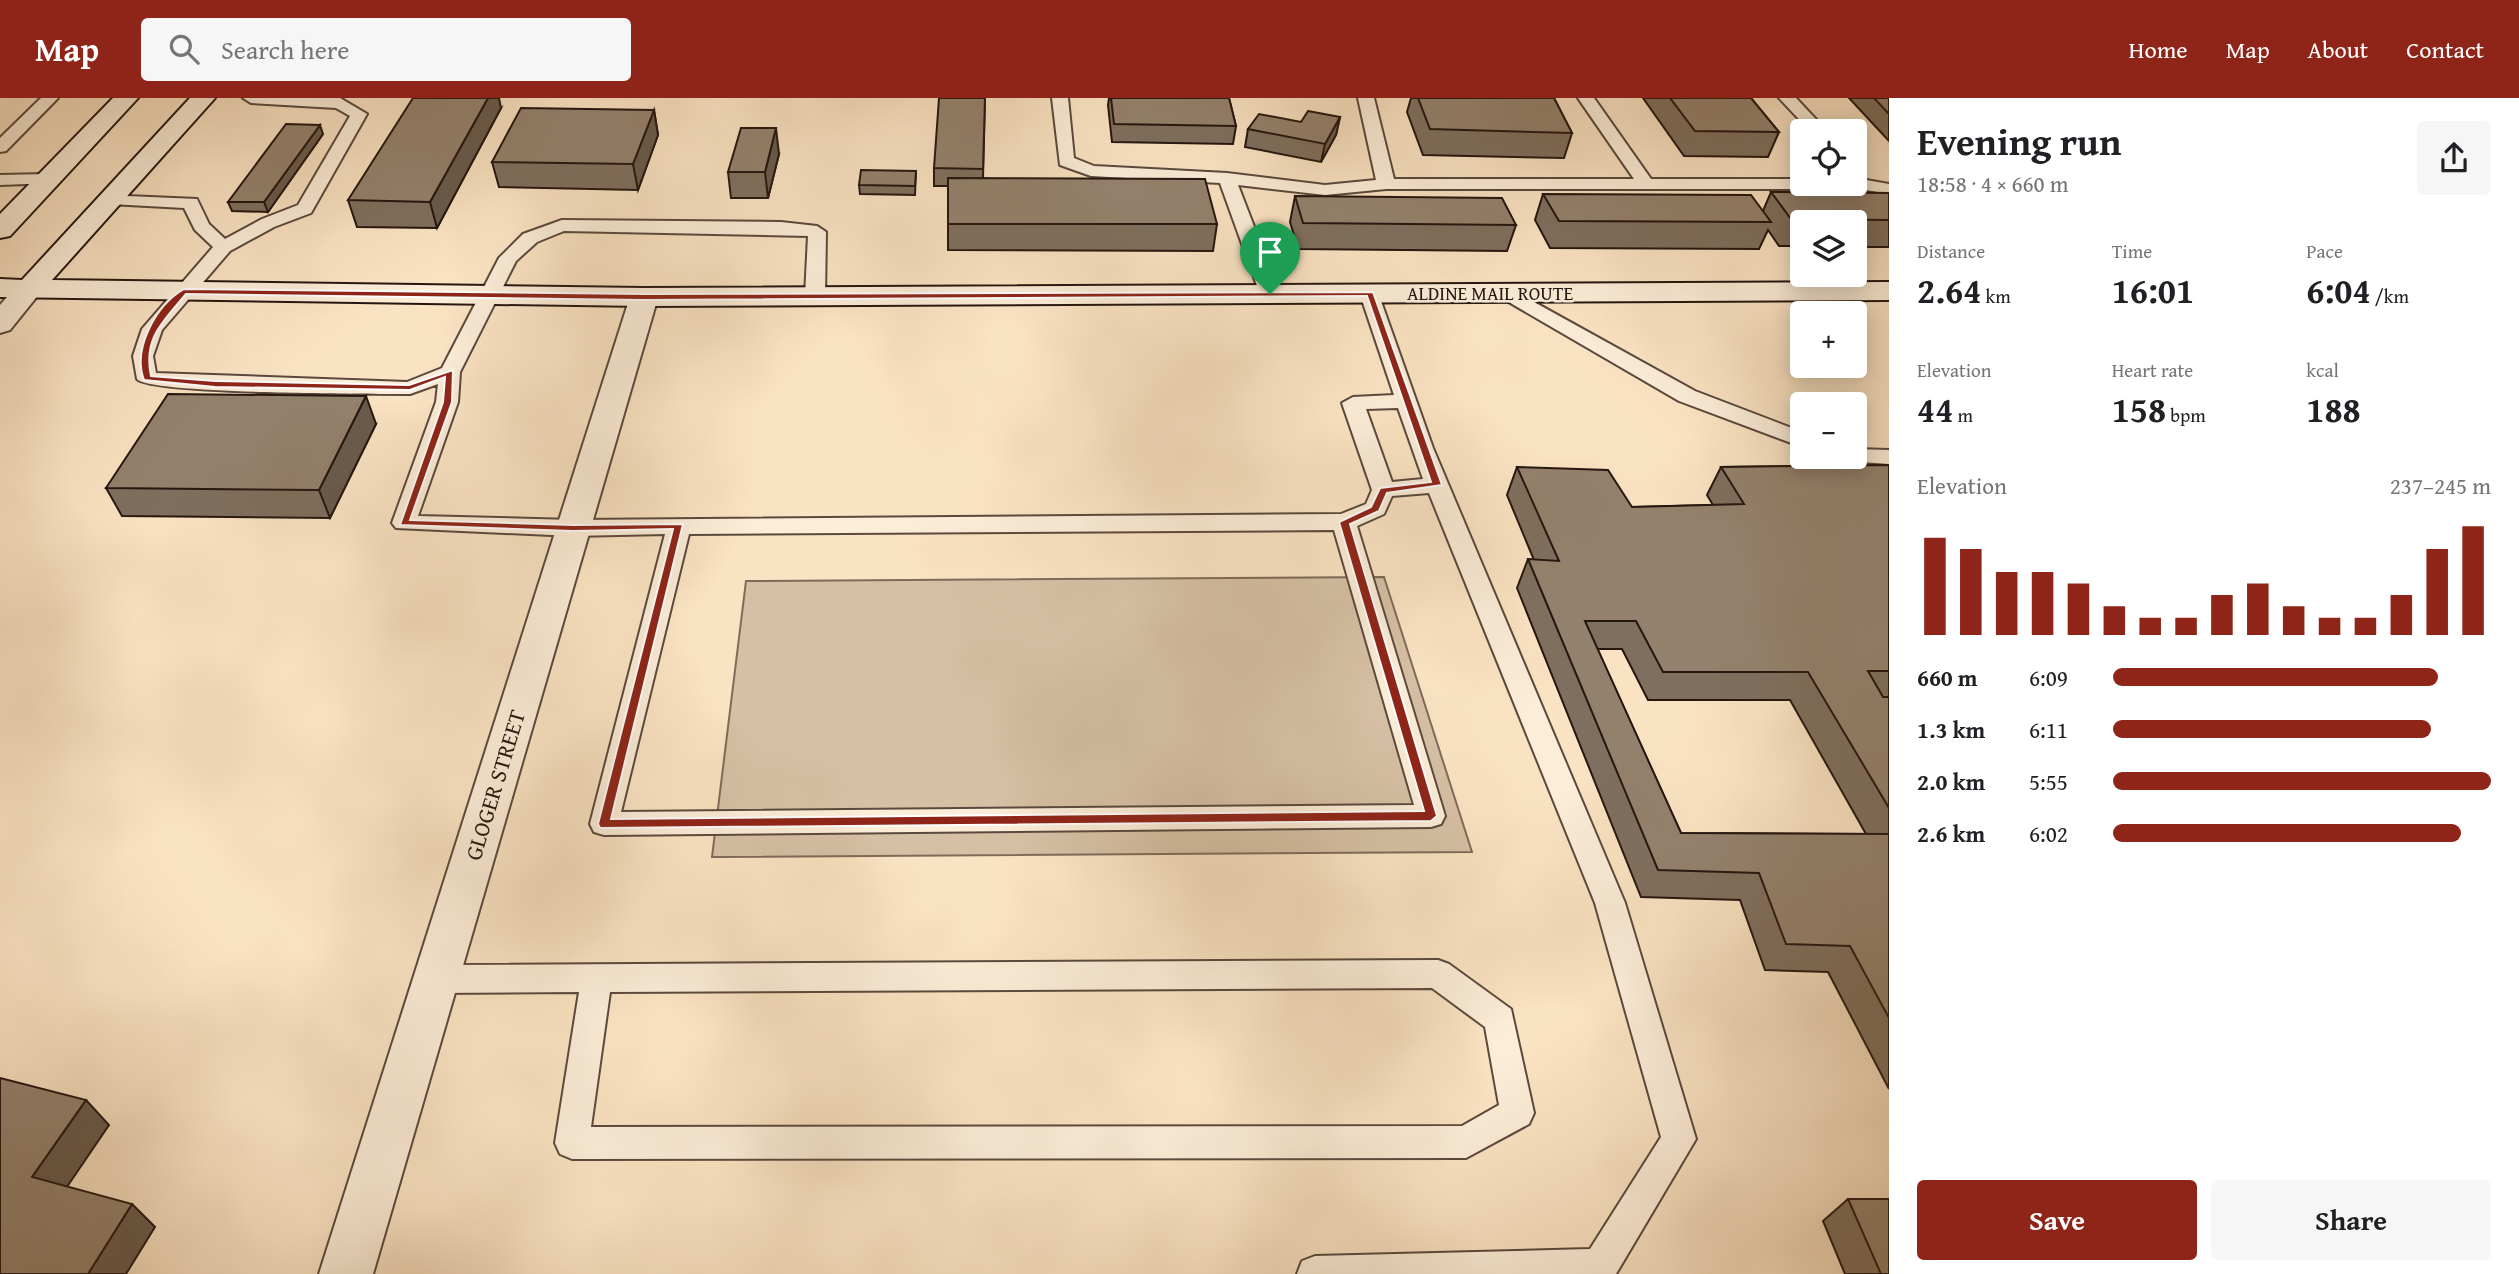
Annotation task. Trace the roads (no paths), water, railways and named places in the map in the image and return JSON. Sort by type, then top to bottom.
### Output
[{"type":"main road","points":[[0,230],[126,98]]},
{"type":"main road","points":[[0,324],[203,98]]},
{"type":"main road","name":"ALDINE MAIL ROUTE","points":[[0,288],[644,297],[1889,290]]},
{"type":"main road","name":"GLOGER STREET","points":[[346,1274],[644,297]]},
{"type":"lane","points":[[0,147],[50,98]]},
{"type":"lane","points":[[251,98],[340,103],[359,114],[305,209],[268,223],[223,247],[152,329],[143,356],[147,379],[215,384],[410,387],[450,372]]},
{"type":"lane","points":[[1060,98],[1066,161],[1091,171],[1227,178],[1325,190],[1386,184],[1790,184]]},
{"type":"lane","points":[[1366,98],[1386,184]]},
{"type":"lane","points":[[1586,98],[1646,184]]},
{"type":"lane","points":[[1787,98],[1807,119]]},
{"type":"lane","points":[[1227,178],[1270,294]]},
{"type":"lane","points":[[0,180],[47,179]]},
{"type":"lane","points":[[110,199],[191,203],[201,226],[223,247]]},
{"type":"lane","points":[[816,296],[817,232],[780,228],[562,225],[530,238],[508,258],[450,372],[447,402],[404,523],[573,528],[1344,522],[1376,509],[1383,490],[1353,403],[1406,401]]},
{"type":"lane","points":[[1507,293],[1686,396],[1790,435]]},
{"type":"lane","points":[[1315,1274],[1600,1267],[1679,1139],[1610,903],[1437,485],[1370,294]]},
{"type":"lane","points":[[1867,456],[1889,457]]},
{"type":"lane","points":[[1383,490],[1437,485]]},
{"type":"lane","points":[[679,526],[604,824],[1431,816],[1344,522]]},
{"type":"lane","points":[[435,979],[596,981],[1438,974],[1500,1019],[1517,1113],[1466,1142],[572,1143],[596,981]]}]
